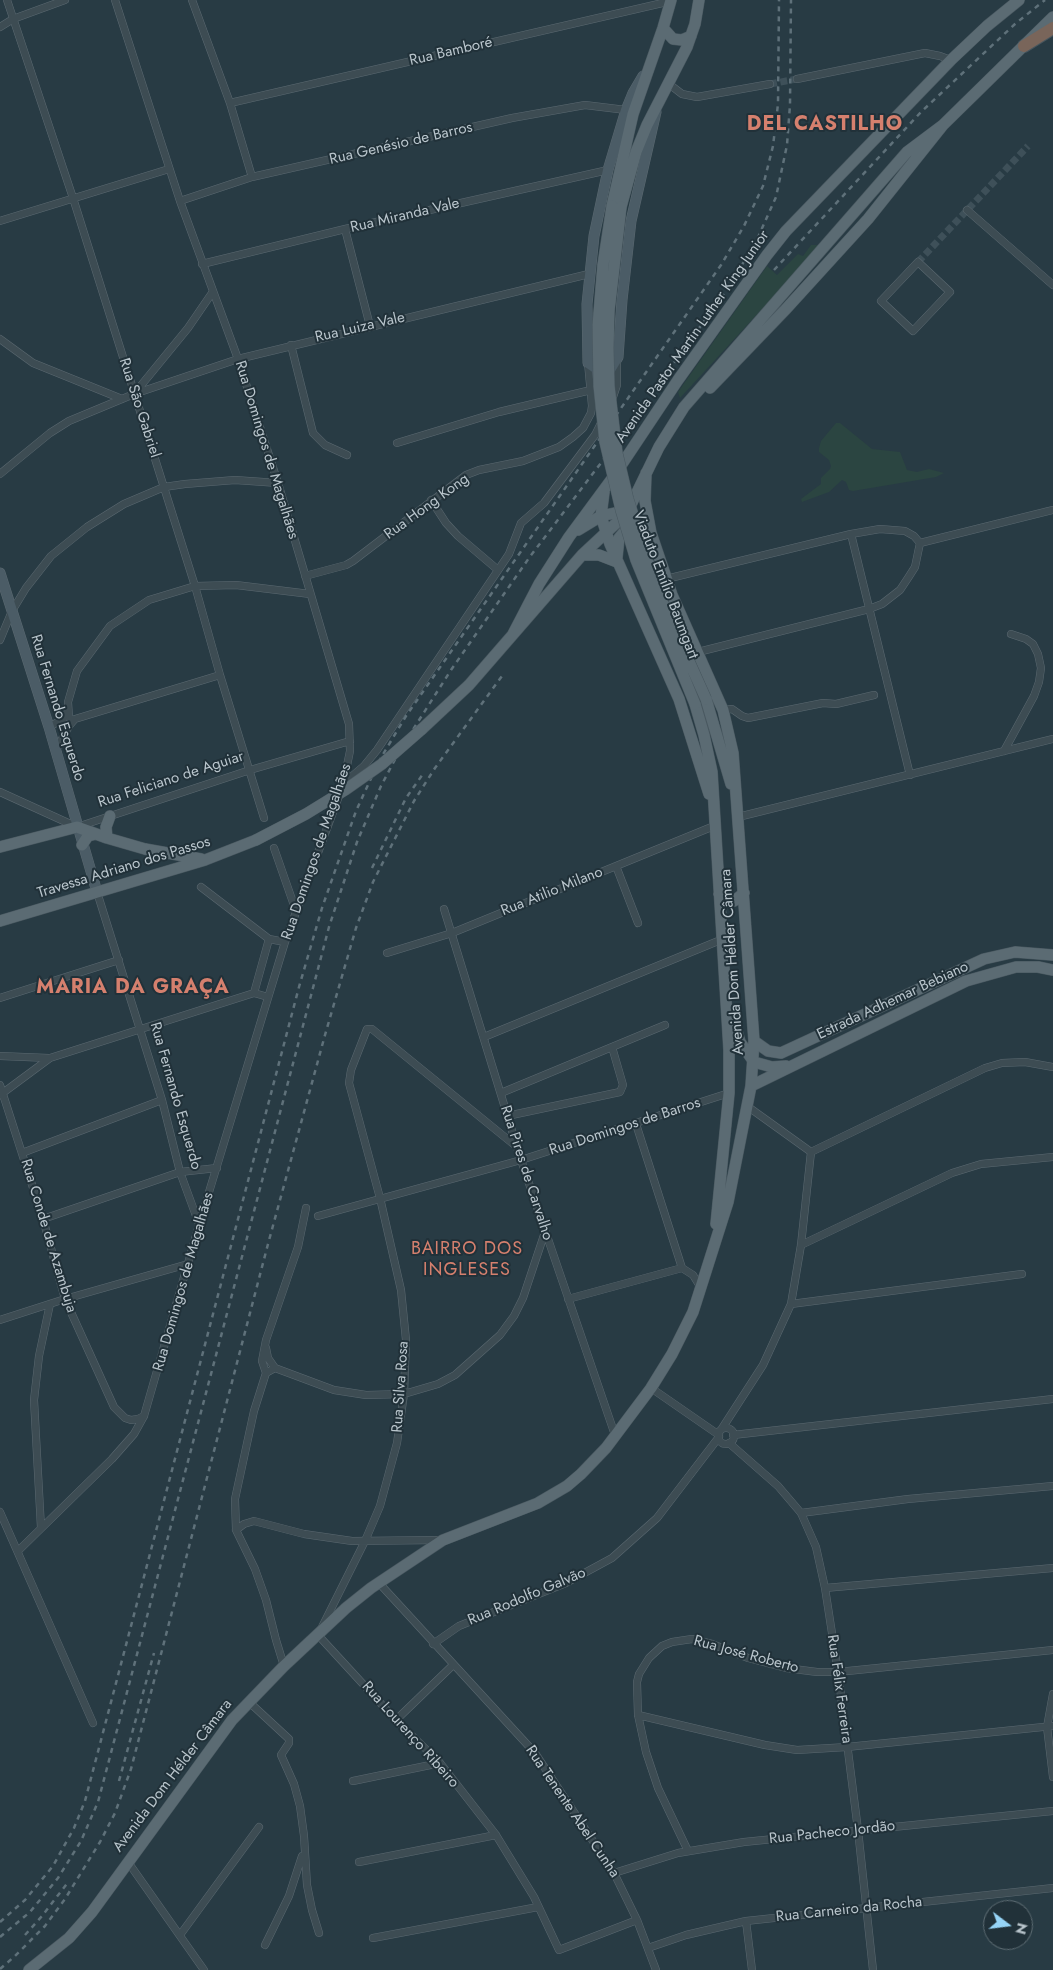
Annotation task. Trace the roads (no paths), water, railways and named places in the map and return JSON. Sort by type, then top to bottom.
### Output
[{"type":"highway","points":[[1024,46],[1053,28]]},
{"type":"main road","points":[[616,206],[633,114],[664,28],[671,0]]},
{"type":"main road","points":[[616,206],[636,152],[658,104],[670,84],[691,36],[699,5],[690,0]]},
{"type":"main road","name":"Avenida Pastor Martin Luther King Junior","points":[[512,634],[539,584],[569,537],[614,476],[678,380],[772,248],[951,60],[987,26],[1019,0]]},
{"type":"main road","name":"Avenida Pastor Martin Luther King Junior","points":[[500,650],[582,554],[627,513],[659,447],[684,407],[907,152],[943,125],[1053,17]]},
{"type":"main road","points":[[664,28],[673,39],[682,40],[691,36]]},
{"type":"main road","name":"Viaduto Emílio Baumgart","points":[[616,206],[608,339],[609,386],[617,453],[628,499],[657,590],[706,698]]},
{"type":"main road","name":"Viaduto Emílio Baumgart","points":[[616,206],[603,265],[598,325],[599,386],[605,442],[619,503],[636,560],[695,704]]},
{"type":"main road","points":[[614,476],[614,494],[617,498],[623,500],[646,473]]},
{"type":"main road","name":"Avenida Dom Hélder Câmara","points":[[30,1970],[69,1938],[82,1924],[224,1729],[284,1666],[362,1595],[443,1540],[524,1509],[553,1494],[581,1474],[615,1435],[651,1388],[682,1335],[701,1288],[728,1202],[751,1086],[754,1041],[733,753],[723,710],[666,580],[651,533],[645,501],[646,473]]},
{"type":"main road","points":[[600,516],[606,487]]},
{"type":"main road","points":[[569,537],[600,516],[613,512],[627,513],[644,524],[651,533]]},
{"type":"main road","name":"Avenida Dom Hélder Câmara","points":[[600,516],[617,562],[680,699],[713,808]]},
{"type":"main road","points":[[582,554],[599,555],[617,562],[617,544],[619,538],[626,531],[636,527],[651,533]]},
{"type":"main road","name":"Travessa Adriano dos Passos","points":[[0,921],[205,860],[256,840],[324,804],[382,764],[445,709],[500,650]]},
{"type":"main road","name":"Avenida Dom Hélder Câmara","points":[[706,698],[735,795]]},
{"type":"main road","name":"Avenida Dom Hélder Câmara","points":[[695,704],[709,754],[713,781],[714,826],[725,966],[729,1050],[729,1093],[714,1242]]},
{"type":"main road","points":[[101,836],[110,816]]},
{"type":"main road","points":[[77,827],[101,836],[168,855],[205,860]]},
{"type":"main road","name":"Rua Feliciano de Aguiar","points":[[0,847],[77,827]]},
{"type":"main road","points":[[82,845],[88,836],[101,836]]},
{"type":"main road","points":[[719,894],[725,899],[734,902],[744,894]]},
{"type":"main road","name":"Estrada Adhemar Bebiano","points":[[754,1041],[768,1051],[781,1052],[984,959],[1015,952],[1053,955]]},
{"type":"main road","points":[[725,966],[736,1032],[744,1049],[754,1062],[772,1067],[792,1065]]},
{"type":"main road","name":"Estrada Adhemar Bebiano","points":[[751,1086],[966,981],[1016,967],[1038,967],[1053,970]]},
{"type":"street","name":"Rua São Gabriel","points":[[7,0],[73,198],[195,586],[264,818]]},
{"type":"street","points":[[0,28],[13,19],[65,0]]},
{"type":"street","name":"Rua Domingos de Magalhães","points":[[18,1551],[112,1459],[134,1434],[144,1416],[199,1225],[218,1168],[285,942],[343,785],[349,763],[349,724],[278,483],[238,359],[212,293],[169,169],[115,0]]},
{"type":"street","points":[[192,0],[230,103],[252,177]]},
{"type":"street","name":"Rua Bamboré","points":[[230,103],[671,0]]},
{"type":"street","points":[[797,79],[925,53],[951,60]]},
{"type":"street","points":[[612,400],[608,405],[601,408],[592,406],[587,328],[590,274],[597,217],[608,170],[626,110],[650,63]]},
{"type":"street","points":[[670,84],[682,94],[697,96],[770,84]]},
{"type":"street","points":[[343,785],[364,766],[377,750],[509,554],[521,523],[544,503],[595,434],[612,400],[617,385],[626,260],[632,214],[658,104]]},
{"type":"street","name":"Rua Genésio de Barros","points":[[180,201],[252,177],[512,118],[592,105],[626,110]]},
{"type":"street","points":[[0,221],[169,169]]},
{"type":"street","name":"Rua Miranda Vale","points":[[202,264],[345,229],[608,170]]},
{"type":"street","points":[[967,210],[1053,285]]},
{"type":"street","points":[[345,229],[370,326]]},
{"type":"street","points":[[918,262],[950,292],[914,331],[881,301],[918,262]]},
{"type":"street","name":"Rua Luiza Vale","points":[[134,394],[238,359],[291,345],[590,274]]},
{"type":"street","points":[[0,474],[50,433],[69,421],[134,394],[188,328],[212,293]]},
{"type":"street","points":[[0,339],[33,363],[122,399]]},
{"type":"street","points":[[291,345],[313,434],[325,445],[347,455]]},
{"type":"street","points":[[588,364],[601,372],[607,372],[614,366],[618,357]]},
{"type":"street","points":[[397,443],[499,412],[591,390]]},
{"type":"street","name":"Rua Hong Kong","points":[[305,576],[346,565],[353,561],[466,475],[484,469],[523,461],[559,447],[573,438],[583,428],[588,420],[592,406]]},
{"type":"street","points":[[0,640],[12,611],[26,588],[51,556],[87,527],[124,504],[164,488],[212,481],[235,480],[278,483]]},
{"type":"street","points":[[431,500],[446,523],[458,536],[498,570]]},
{"type":"street","points":[[920,543],[1053,510]]},
{"type":"street","points":[[666,580],[851,534],[880,529],[905,531],[914,536],[920,543]]},
{"type":"street","points":[[851,534],[910,775]]},
{"type":"street","points":[[698,652],[869,609],[882,604],[900,590],[915,567],[920,543]]},
{"type":"street","name":"Rua Fernando Esquerdo","points":[[0,573],[56,750],[82,845],[141,1030],[162,1100],[180,1172],[199,1225]]},
{"type":"street","points":[[73,721],[69,717],[68,712],[70,689],[77,671],[110,626],[148,600],[195,586],[236,585],[310,594]]},
{"type":"street","points":[[1004,751],[1034,696],[1041,668],[1038,654],[1033,644],[1026,639],[1011,634]]},
{"type":"street","points":[[56,750],[75,719],[220,675]]},
{"type":"street","points":[[723,710],[732,709],[748,718],[823,703],[836,704],[874,695]]},
{"type":"street","points":[[49,727],[63,718],[68,712]]},
{"type":"street","points":[[738,817],[1053,739]]},
{"type":"street","name":"Rua Feliciano de Aguiar","points":[[77,827],[250,770],[350,741]]},
{"type":"street","points":[[0,792],[77,827]]},
{"type":"street","name":"Rua Atilio Milano","points":[[387,954],[452,933],[714,826]]},
{"type":"street","points":[[274,848],[296,910]]},
{"type":"street","points":[[616,866],[638,923]]},
{"type":"street","points":[[201,887],[269,939],[285,942]]},
{"type":"street","name":"Rua Pires de Carvalho","points":[[444,909],[521,1160],[615,1435]]},
{"type":"street","points":[[254,993],[269,939]]},
{"type":"street","points":[[484,1037],[723,939]]},
{"type":"street","points":[[0,998],[119,960]]},
{"type":"street","points":[[0,1056],[50,1058],[254,993],[268,997]]},
{"type":"street","points":[[501,1093],[665,1025]]},
{"type":"street","name":"Rua Silva Rosa","points":[[318,1635],[365,1541],[380,1506],[397,1443],[404,1394],[406,1340],[401,1290],[380,1198],[349,1083],[351,1070],[367,1030],[372,1029],[517,1147]]},
{"type":"street","points":[[508,1116],[620,1092],[623,1085],[612,1047]]},
{"type":"street","points":[[2,1094],[50,1058]]},
{"type":"street","points":[[747,1106],[811,1152],[985,1068],[1013,1062],[1034,1063],[1053,1067]]},
{"type":"street","name":"Rua Conde de Azambuja","points":[[0,1084],[43,1219],[65,1299],[114,1407],[125,1418],[131,1420],[138,1420],[144,1416]]},
{"type":"street","name":"Rua Domingos de Barros","points":[[318,1216],[521,1160],[729,1093]]},
{"type":"street","points":[[22,1153],[162,1100]]},
{"type":"street","points":[[636,1124],[682,1268],[693,1274],[701,1288]]},
{"type":"street","name":"Rua Rodolfo Galvão","points":[[433,1644],[459,1626],[566,1583],[612,1558],[657,1518],[720,1434],[763,1365],[791,1304],[801,1246],[811,1152]]},
{"type":"street","points":[[801,1246],[952,1173],[981,1164],[1053,1157]]},
{"type":"street","points":[[43,1219],[180,1172],[218,1168]]},
{"type":"street","points":[[284,1666],[266,1600],[255,1569],[236,1530],[235,1499],[254,1411],[266,1373],[262,1361],[266,1340],[298,1247],[306,1208]]},
{"type":"street","points":[[266,1340],[268,1358],[275,1368],[334,1390],[366,1395],[404,1394],[438,1384],[455,1375],[500,1334],[514,1316],[523,1298],[545,1232]]},
{"type":"street","points":[[0,1320],[65,1299],[188,1264]]},
{"type":"street","points":[[568,1299],[682,1268]]},
{"type":"street","points":[[693,1274],[706,1271]]},
{"type":"street","points":[[791,1304],[1022,1274]]},
{"type":"street","points":[[41,1528],[34,1400],[50,1304]]},
{"type":"street","points":[[266,1373],[275,1368]]},
{"type":"street","points":[[651,1388],[720,1434],[722,1442],[732,1440],[733,1434],[729,1429],[720,1434]]},
{"type":"street","points":[[733,1434],[1053,1399]]},
{"type":"street","name":"Rua Félix Ferreira","points":[[729,1442],[778,1486],[801,1513],[816,1547],[825,1588],[838,1672],[873,1970]]},
{"type":"street","points":[[801,1513],[908,1499],[1053,1486]]},
{"type":"street","points":[[0,1512],[93,1723]]},
{"type":"street","points":[[236,1530],[244,1524],[254,1521],[331,1539],[365,1541],[443,1540]]},
{"type":"street","points":[[825,1588],[1053,1568]]},
{"type":"street","name":"Rua Tenente Abel Cunha","points":[[379,1583],[535,1753],[614,1873],[637,1920],[656,1970]]},
{"type":"street","name":"Rua Lourenço Ribeiro","points":[[318,1635],[396,1720],[440,1763],[496,1835],[534,1897],[559,1950],[637,1920]]},
{"type":"street","name":"Rua José Roberto","points":[[688,1851],[658,1788],[646,1752],[638,1715],[637,1682],[639,1674],[656,1650],[672,1642],[692,1639],[712,1644],[748,1658],[786,1668],[838,1672],[1053,1650]]},
{"type":"street","points":[[396,1720],[453,1665]]},
{"type":"street","points":[[1053,1694],[1050,1726],[1053,1777]]},
{"type":"street","points":[[248,1702],[287,1738],[289,1743],[281,1753],[281,1756],[292,1777],[298,1797],[303,1823],[305,1866],[312,1910],[319,1933]]},
{"type":"street","points":[[638,1715],[797,1750],[847,1747],[1050,1726]]},
{"type":"street","points":[[353,1781],[440,1763]]},
{"type":"street","name":"Rua Pacheco Jordão","points":[[614,1873],[688,1851],[744,1842],[1053,1811]]},
{"type":"street","points":[[180,1935],[259,1827]]},
{"type":"street","points":[[360,1862],[496,1835]]},
{"type":"street","points":[[265,1945],[289,1896],[304,1848]]},
{"type":"street","points":[[128,1862],[204,1970]]},
{"type":"street","name":"Rua Carneiro da Rocha","points":[[648,1948],[686,1935],[746,1921],[1053,1888]]},
{"type":"street","points":[[373,1938],[538,1907]]},
{"type":"street","points":[[746,1921],[752,1970]]},
{"type":"tunnel","points":[[770,84],[797,79]]},
{"type":"tunnel","points":[[918,262],[1028,146]]},
{"type":"railway","points":[[0,1922],[25,1900],[53,1866],[74,1828],[85,1801],[299,987],[322,908],[356,811],[379,761],[406,716],[721,265],[744,226],[763,186],[773,146],[778,104],[779,0]]},
{"type":"railway","points":[[0,1937],[30,1912],[58,1878],[81,1841],[98,1802],[329,927],[357,842],[381,786],[400,750],[451,670],[529,558],[613,447],[721,298],[755,244],[776,197],[787,145],[790,105],[791,0]]},
{"type":"railway","points":[[774,270],[921,112],[1015,24],[1045,0]]},
{"type":"railway","points":[[0,1969],[45,1926],[65,1899],[100,1842],[115,1813],[131,1769],[268,1244],[356,928],[373,882],[414,801],[435,768],[502,676]]},
{"type":"railway","points":[[372,868],[406,798],[423,774]]},
{"type":"railway","points":[[119,1781],[154,1653]]},
{"type":"railway","points":[[25,1935],[69,1881]]},
{"type":"district","name":"DEL CASTILHO","points":[[825,125]]},
{"type":"district","name":"MARIA DA GRAÇA","points":[[133,988]]},
{"type":"district","name":"BAIRRO DOS INGLESES","points":[[467,1260]]}]
